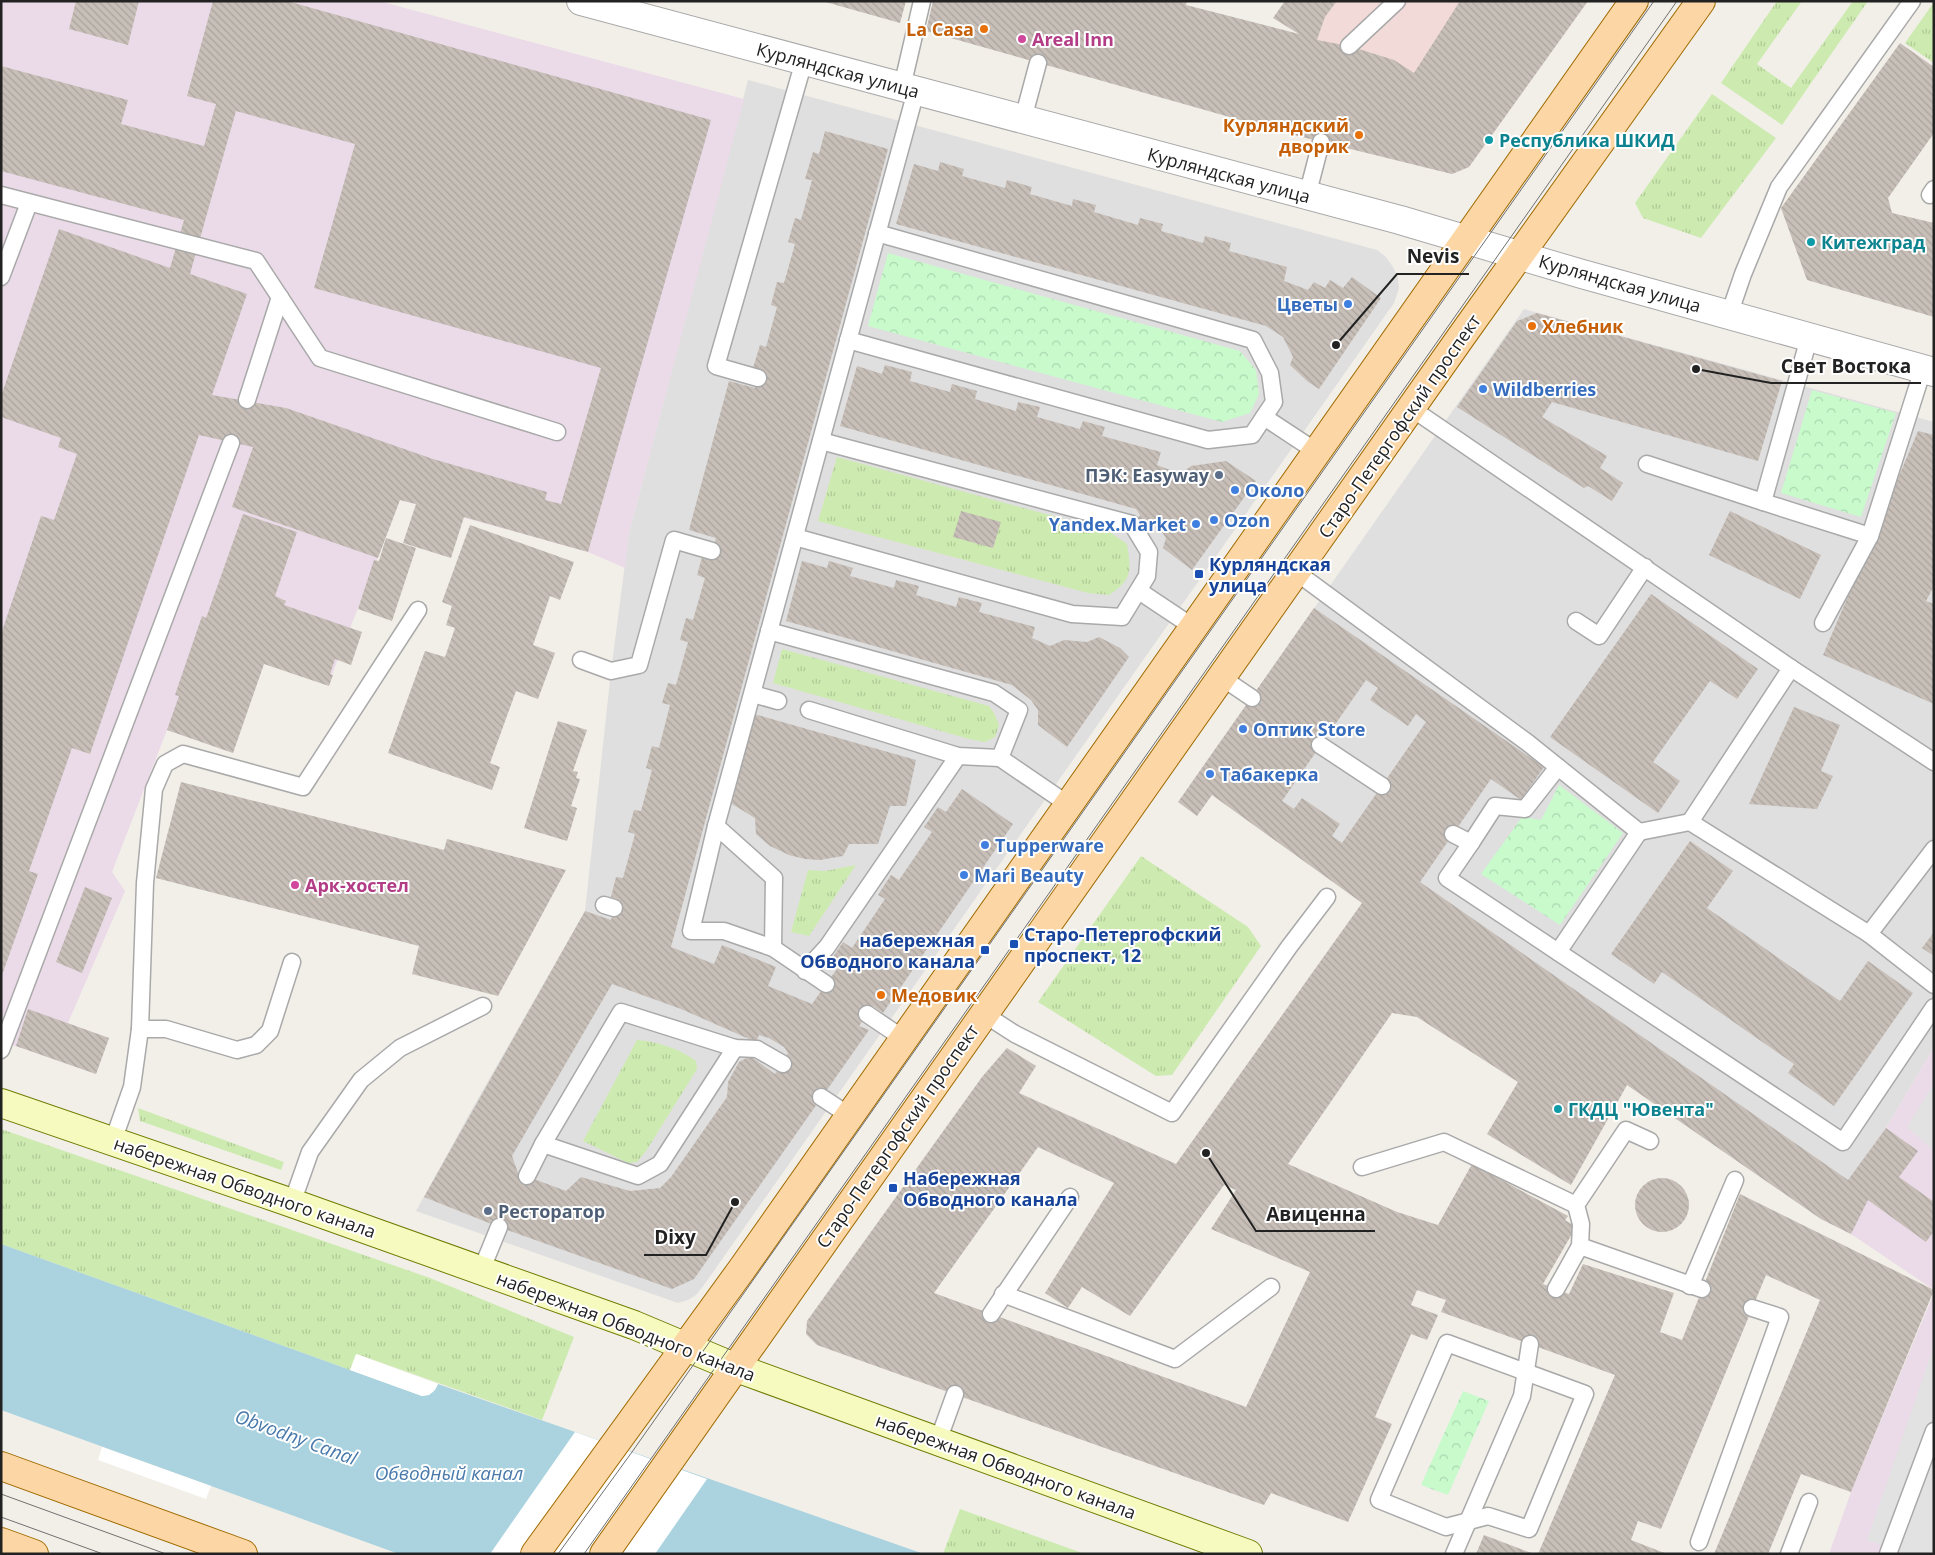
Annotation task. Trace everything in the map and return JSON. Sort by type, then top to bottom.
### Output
[{"type":"main road","points":[[535,1554],[686,1347],[850,1116],[1634,1]]},
{"type":"main road","name":"Старо-Петергофский проспект","points":[[604,1554],[1411,408],[1702,1]]},
{"type":"main road","points":[[1,1466],[243,1554]]},
{"type":"main road","points":[[1,1542],[34,1554]]},
{"type":"street","name":"Курляндская улица","points":[[581,1],[1467,239],[1582,274],[1928,371]]},
{"type":"street","name":"набережная Обводного канала","points":[[1,1102],[634,1325],[734,1367],[1248,1554]]},
{"type":"lane","points":[[826,984],[773,948],[724,931],[691,931],[716,826],[769,631],[780,570],[795,537],[821,441],[827,396],[848,340],[877,234],[909,89],[922,1]]},
{"type":"lane","points":[[1349,46],[1397,1]]},
{"type":"lane","points":[[1729,315],[1743,274],[1779,187],[1912,1]]},
{"type":"lane","points":[[758,378],[716,366],[804,61]]},
{"type":"lane","points":[[1023,119],[1038,63]]},
{"type":"lane","points":[[1307,196],[1322,142]]},
{"type":"lane","points":[[1,195],[256,261],[320,358],[557,432]]},
{"type":"lane","points":[[1,277],[29,202]]},
{"type":"lane","points":[[848,340],[1208,440],[1252,435],[1274,402],[1270,373],[1253,340],[877,234]]},
{"type":"lane","points":[[246,400],[280,297]]},
{"type":"lane","points":[[1763,502],[1809,338]]},
{"type":"lane","points":[[1823,623],[1870,536],[1928,371]]},
{"type":"lane","points":[[1411,408],[1791,668],[1934,762]]},
{"type":"lane","points":[[1264,417],[1317,452]]},
{"type":"lane","points":[[795,537],[1072,614],[1122,617],[1147,576],[1149,552],[1132,524],[821,441]]},
{"type":"lane","points":[[1,1050],[231,443]]},
{"type":"lane","points":[[1647,464],[1870,536]]},
{"type":"lane","points":[[581,660],[611,671],[639,665],[674,540],[712,551]]},
{"type":"lane","points":[[1576,621],[1599,636],[1645,567]]},
{"type":"lane","points":[[1296,572],[1528,742],[1639,832]]},
{"type":"lane","points":[[1139,591],[1194,627]]},
{"type":"lane","points":[[113,1141],[132,1087],[140,1029],[145,884],[154,789],[164,764],[183,754],[303,787],[418,610]]},
{"type":"lane","points":[[769,631],[994,692],[1019,710],[1000,758]]},
{"type":"lane","points":[[1690,822],[1791,668]]},
{"type":"lane","points":[[1221,677],[1252,698]]},
{"type":"lane","points":[[752,694],[778,701]]},
{"type":"lane","points":[[808,710],[958,756],[1000,758],[1069,805]]},
{"type":"lane","points":[[1320,745],[1382,786]]},
{"type":"lane","points":[[805,971],[826,947],[958,756]]},
{"type":"lane","points":[[1558,767],[1525,809],[1495,806],[1447,878],[1843,1142],[1934,1007]]},
{"type":"lane","points":[[1558,952],[1639,832],[1690,822],[1869,934],[1934,985]]},
{"type":"lane","points":[[716,826],[774,878],[773,948]]},
{"type":"lane","points":[[1453,834],[1470,843]]},
{"type":"lane","points":[[1869,934],[1934,849]]},
{"type":"lane","points":[[984,1014],[1016,1034],[1172,1113],[1289,947],[1327,897]]},
{"type":"lane","points":[[140,1029],[166,1029],[237,1050],[256,1045],[270,1031],[292,962]]},
{"type":"lane","points":[[292,1203],[310,1152],[361,1080],[400,1048],[483,1006]]},
{"type":"lane","points":[[527,1176],[543,1144],[621,1012],[735,1048],[757,1049],[783,1064]]},
{"type":"lane","points":[[867,1014],[904,1039]]},
{"type":"lane","points":[[543,1144],[638,1176],[660,1164],[735,1048]]},
{"type":"lane","points":[[820,1097],[850,1116]]},
{"type":"lane","points":[[1556,1289],[1580,1246],[1581,1224],[1576,1205],[1626,1130],[1650,1141]]},
{"type":"lane","points":[[1362,1167],[1444,1142],[1576,1205]]},
{"type":"lane","points":[[1580,1246],[1696,1288],[1735,1180]]},
{"type":"lane","points":[[991,1314],[1070,1197]]},
{"type":"lane","points":[[481,1271],[498,1227]]},
{"type":"lane","points":[[1004,1294],[1175,1359],[1271,1287]]},
{"type":"lane","points":[[1699,1542],[1780,1318],[1752,1308]]},
{"type":"lane","points":[[1447,1343],[1525,1371],[1585,1394],[1529,1530],[1488,1516],[1446,1526],[1378,1500],[1447,1343]]},
{"type":"lane","points":[[1454,1554],[1522,1396],[1530,1344]]},
{"type":"lane","points":[[938,1441],[955,1394]]},
{"type":"lane","points":[[1888,1554],[1934,1431]]},
{"type":"lane","points":[[1789,1554],[1808,1502]]},
{"type":"shaded area","points":[[1,1],[379,1],[744,99],[629,533],[625,568],[588,552],[400,500],[328,685],[264,662],[233,753],[167,730],[112,872],[125,891],[68,1023],[109,1038],[96,1074],[1,1041]]},
{"type":"shaded area","points":[[1337,1],[1588,1],[1469,167],[1452,174],[1290,134],[1325,17]]},
{"type":"shaded area","points":[[748,80],[1377,250],[1386,257],[1393,267],[1398,278],[1399,288],[1394,303],[704,1285],[696,1295],[678,1303],[416,1211],[585,911],[611,671],[629,533]]},
{"type":"shaded area","points":[[1524,309],[1934,422],[1934,1047],[1886,1128],[1821,1219],[1193,781]]},
{"type":"shaded area","points":[[1934,1047],[1934,1290],[1851,1234],[1821,1219],[1886,1128]]},
{"type":"shaded area","points":[[1934,1083],[1934,1151],[1907,1127]]},
{"type":"shaded area","points":[[1934,1293],[1934,1554],[1829,1554],[1851,1492]]},
{"type":"shaded area","points":[[1934,1346],[1934,1554],[1909,1554],[1867,1540]]},
{"type":"green space","points":[[1777,1],[1802,1],[1757,64],[1791,88],[1853,1],[1868,1],[1782,125],[1721,83]]},
{"type":"green space","points":[[1934,2],[1934,63],[1905,43]]},
{"type":"green space","points":[[1712,94],[1776,138],[1701,238],[1643,218],[1635,203]]},
{"type":"green space","points":[[888,253],[1240,351],[1256,370],[1259,394],[1250,413],[1222,422],[868,326]]},
{"type":"green space","points":[[1812,390],[1896,413],[1861,517],[1781,493]]},
{"type":"green space","points":[[837,457],[1108,531],[1127,544],[1129,567],[1126,579],[1109,595],[1088,593],[818,521]]},
{"type":"green space","points":[[782,649],[989,706],[999,725],[995,737],[985,742],[969,739],[773,683]]},
{"type":"green space","points":[[1559,785],[1623,833],[1560,925],[1481,874],[1522,817],[1541,820]]},
{"type":"green space","points":[[1141,856],[1248,927],[1261,946],[1172,1075],[1156,1076],[1038,1002]]},
{"type":"green space","points":[[856,865],[809,936],[791,932],[808,870],[825,871]]},
{"type":"green space","points":[[637,1040],[675,1049],[696,1061],[697,1069],[646,1151],[637,1162],[628,1163],[583,1141]]},
{"type":"green space","points":[[138,1108],[284,1162],[281,1170],[140,1121]]},
{"type":"green space","points":[[1,1129],[430,1278],[574,1337],[542,1420],[357,1354],[350,1370],[1,1244]]},
{"type":"green space","points":[[1463,1391],[1489,1401],[1448,1495],[1421,1485]]},
{"type":"green space","points":[[960,1509],[1085,1554],[943,1554]]},
{"type":"water","name":"Обводный канал","points":[[1,1244],[422,1396],[432,1393],[438,1384],[924,1554],[399,1554],[1,1410]]},
{"type":"pier","points":[[356,1354],[438,1384],[429,1395],[422,1396],[350,1370]]},
{"type":"pier","points":[[575,1432],[707,1479],[655,1554],[490,1554]]},
{"type":"pier","points":[[102,1447],[211,1486],[206,1499],[98,1460]]},
{"type":"building","points":[[76,1],[139,1],[128,45],[69,29]]},
{"type":"building","points":[[213,1],[287,1],[711,120],[588,552],[464,517],[451,558],[403,543],[416,504],[400,500],[378,558],[232,507],[253,447],[199,435],[90,754],[72,748],[29,871],[38,874],[1,978],[1,634],[41,516],[54,520],[77,454],[58,447],[61,438],[1,417],[1,396],[59,229],[170,268],[184,220],[1,171],[1,66],[128,100],[121,124],[204,146],[216,104],[187,96]],"holes":[[[236,111],[355,144],[314,288],[601,368],[561,504],[545,500],[547,492],[433,459],[286,408],[212,395],[247,294],[190,274]]]},
{"type":"building","points":[[822,1],[906,1],[900,23]]},
{"type":"building","points":[[933,1],[1187,1],[1186,5],[1299,34],[1273,18],[1285,1],[1337,1],[1325,17],[1317,40],[1349,46],[1394,60],[1414,73],[1460,1],[1588,1],[1469,167],[1452,174],[1290,134],[926,31]]},
{"type":"building","points":[[1900,43],[1934,67],[1934,133],[1888,198],[1892,213],[1934,223],[1934,317],[1807,280],[1781,208]]},
{"type":"building","points":[[825,131],[888,149],[671,947],[714,964],[722,945],[776,967],[768,986],[812,1004],[839,966],[831,960],[843,942],[852,948],[885,899],[878,895],[891,875],[899,880],[932,832],[924,827],[938,807],[946,812],[962,789],[1013,824],[883,1013],[873,1006],[859,1026],[869,1030],[694,1279],[672,1289],[499,1227],[424,1197],[585,911],[611,920],[617,899],[611,897],[616,877],[623,878],[635,834],[628,832],[634,810],[641,811],[652,770],[646,768],[652,746],[659,748],[670,705],[662,703],[668,683],[676,685],[688,642],[680,640],[686,618],[693,620],[705,578],[697,575],[703,554],[711,556],[716,538],[689,530],[729,381],[755,388],[760,370],[753,368],[760,345],[766,347],[777,307],[771,305],[777,282],[784,283],[795,244],[788,242],[795,218],[801,220],[812,180],[805,179],[813,152],[819,154]],"holes":[[[612,984],[681,1009],[756,1042],[759,1035],[769,1038],[784,1047],[788,1053],[775,1074],[750,1056],[739,1062],[728,1082],[727,1097],[671,1177],[660,1188],[630,1191],[581,1177],[566,1191],[518,1173],[512,1156]]]},
{"type":"building","points":[[940,162],[964,169],[962,176],[1005,188],[1007,180],[1032,187],[1030,194],[1072,206],[1073,199],[1096,205],[1094,212],[1138,225],[1140,218],[1163,224],[1161,231],[1203,243],[1205,236],[1231,243],[1229,251],[1287,267],[1284,281],[1308,290],[1314,282],[1325,288],[1330,280],[1343,288],[1352,277],[1381,298],[1319,389],[1290,365],[1293,357],[1283,337],[1266,326],[896,224],[914,164],[938,171]]},
{"type":"building","points":[[1537,313],[1782,381],[1758,461],[1552,402],[1542,417],[1607,456],[1600,468],[1623,483],[1612,501],[1588,486],[1584,488],[1457,407],[1517,321]]},
{"type":"building","points":[[885,365],[912,372],[910,381],[950,392],[952,384],[977,391],[975,399],[1016,411],[1018,402],[1040,407],[1037,417],[1080,429],[1083,421],[1105,427],[1102,436],[1161,452],[1157,465],[1181,474],[1191,466],[1226,461],[1256,481],[1192,570],[1163,548],[1166,538],[1154,521],[1150,526],[1138,519],[1140,515],[1136,509],[840,426],[857,366],[882,374]]},
{"type":"building","points":[[1918,431],[1934,435],[1934,586],[1926,601],[1934,604],[1934,704],[1823,655]]},
{"type":"building","points":[[961,511],[1001,522],[993,548],[953,537]]},
{"type":"building","points":[[1730,511],[1821,555],[1800,599],[1709,555]]},
{"type":"building","points":[[243,514],[297,532],[275,596],[286,601],[284,605],[362,632],[351,665],[335,659],[330,674],[333,675],[329,686],[264,664],[233,753],[167,730],[179,696],[175,695],[202,616],[206,618]]},
{"type":"building","points":[[470,525],[574,562],[560,600],[550,596],[533,645],[555,653],[538,699],[516,691],[490,763],[500,767],[492,790],[388,753],[425,651],[445,657],[455,628],[446,625],[452,606],[442,602]]},
{"type":"building","points":[[386,538],[416,548],[392,621],[358,609],[374,560],[379,561]]},
{"type":"building","points":[[802,561],[827,568],[829,561],[853,568],[850,576],[894,588],[896,580],[919,586],[916,595],[956,607],[959,597],[982,603],[979,612],[1035,627],[1032,638],[1050,646],[1064,640],[1087,642],[1099,637],[1120,648],[1129,657],[1067,747],[1038,725],[1038,710],[1031,700],[1012,685],[786,621]]},
{"type":"building","points":[[1651,594],[1758,669],[1737,699],[1710,681],[1653,762],[1680,781],[1658,813],[1550,737]]},
{"type":"building","points":[[1314,608],[1544,767],[1521,800],[1491,779],[1420,882],[1848,1180],[1886,1128],[1918,1151],[1899,1177],[1934,1202],[1934,1231],[1926,1242],[1868,1200],[1851,1234],[1821,1219],[1627,1085],[1571,1185],[1487,1134],[1518,1082],[1417,1017],[1392,1013],[1288,1164],[1397,1212],[1438,1225],[1472,1164],[1568,1216],[1565,1220],[1576,1227],[1543,1284],[1569,1294],[1583,1264],[1674,1293],[1660,1332],[1682,1340],[1740,1194],[1934,1290],[1851,1492],[1801,1474],[1768,1554],[1714,1554],[1820,1300],[1766,1275],[1661,1529],[1638,1521],[1631,1540],[1667,1554],[1538,1554],[1615,1375],[1441,1312],[1446,1300],[1417,1290],[1411,1305],[1438,1315],[1427,1340],[1411,1334],[1375,1417],[1392,1424],[1348,1522],[1271,1493],[1264,1505],[817,1345],[806,1334],[807,1321],[982,1077],[1007,1048],[1036,1066],[1019,1093],[1176,1164],[1362,903],[1212,795],[1197,816],[1178,802]],"holes":[[[1366,680],[1378,688],[1370,700],[1408,726],[1416,714],[1426,722],[1342,843],[1332,836],[1340,824],[1302,798],[1294,809],[1282,801]],[[1038,1147],[1114,1183],[1045,1293],[1068,1308],[1082,1287],[1130,1316],[1224,1185],[1236,1190],[1211,1229],[1310,1272],[1246,1407],[934,1293]]]},
{"type":"building","points":[[1794,707],[1840,725],[1821,771],[1833,776],[1817,809],[1749,804]]},
{"type":"building","points":[[754,714],[916,760],[906,806],[890,806],[878,844],[849,844],[843,856],[820,860],[805,859],[789,855],[770,846],[756,834],[755,818],[732,804]]},
{"type":"building","points":[[558,721],[587,730],[573,771],[578,772],[576,778],[580,779],[571,806],[577,808],[567,841],[524,828]]},
{"type":"building","points":[[181,782],[444,850],[447,839],[566,870],[498,996],[412,974],[419,946],[156,878]]},
{"type":"building","points":[[1690,841],[1733,871],[1707,908],[1840,1001],[1868,961],[1913,993],[1834,1106],[1788,1073],[1794,1064],[1662,972],[1654,984],[1611,954]]},
{"type":"building","points":[[85,887],[112,898],[82,973],[56,962]]},
{"type":"building","points":[[1934,932],[1934,956],[1922,948]]},
{"type":"building","points":[[28,1009],[109,1038],[96,1074],[16,1046]]},
{"type":"building","points":[[1662,1178],[1672,1180],[1681,1186],[1687,1195],[1689,1205],[1687,1215],[1681,1224],[1672,1230],[1662,1232],[1652,1230],[1643,1224],[1637,1215],[1635,1205],[1637,1195],[1643,1186],[1652,1180]]},
{"type":"building","points":[[1484,1535],[1534,1554],[1476,1554]]},
{"type":"tram line","points":[[558,1554],[632,1452],[1654,1]]},
{"type":"tram line","points":[[584,1554],[1677,1]]},
{"type":"tram line","points":[[1,1494],[166,1554]]},
{"type":"tram line","points":[[1,1517],[103,1554]]},
{"type":"place","name":"La Casa","points":[[984,29]]},
{"type":"place","name":"Areal Inn","points":[[1022,39]]},
{"type":"place","name":"Курляндский дворик","points":[[1359,135]]},
{"type":"place","name":"Республика ШКИД","points":[[1489,140]]},
{"type":"place","name":"Китежград","points":[[1811,242]]},
{"type":"place","name":"Цветы","points":[[1348,304]]},
{"type":"place","name":"Хлебник","points":[[1532,326]]},
{"type":"place","name":"Nevis","points":[[1336,345]]},
{"type":"place","name":"Свет Востока","points":[[1696,369]]},
{"type":"place","name":"Wildberries","points":[[1483,389]]},
{"type":"place","name":"ПЭК: Easyway","points":[[1219,475]]},
{"type":"place","name":"Около","points":[[1235,490]]},
{"type":"place","name":"Ozon","points":[[1214,520]]},
{"type":"place","name":"Yandex.Market","points":[[1196,524]]},
{"type":"place","name":"Курляндская улица","points":[[1199,574]]},
{"type":"place","name":"Оптик Store","points":[[1243,729]]},
{"type":"place","name":"Табакерка","points":[[1210,774]]},
{"type":"place","name":"Tupperware","points":[[985,845]]},
{"type":"place","name":"Mari Beauty","points":[[964,875]]},
{"type":"place","name":"Арк-хостел","points":[[295,885]]},
{"type":"place","name":"Старо-Петергофский проспект, 12","points":[[1014,944]]},
{"type":"place","name":"набережная Обводного канала","points":[[985,950]]},
{"type":"place","name":"Медовик","points":[[881,995]]},
{"type":"place","name":"ГКДЦ \"Ювента\"","points":[[1558,1109]]},
{"type":"place","name":"Авиценна","points":[[1206,1153]]},
{"type":"place","name":"Набережная Обводного канала","points":[[893,1188]]},
{"type":"place","name":"Dixy","points":[[735,1202]]},
{"type":"place","name":"Ресторатор","points":[[488,1211]]},
{"type":"water label","name":"Obvodny Canal","points":[[296,1437]]}]
